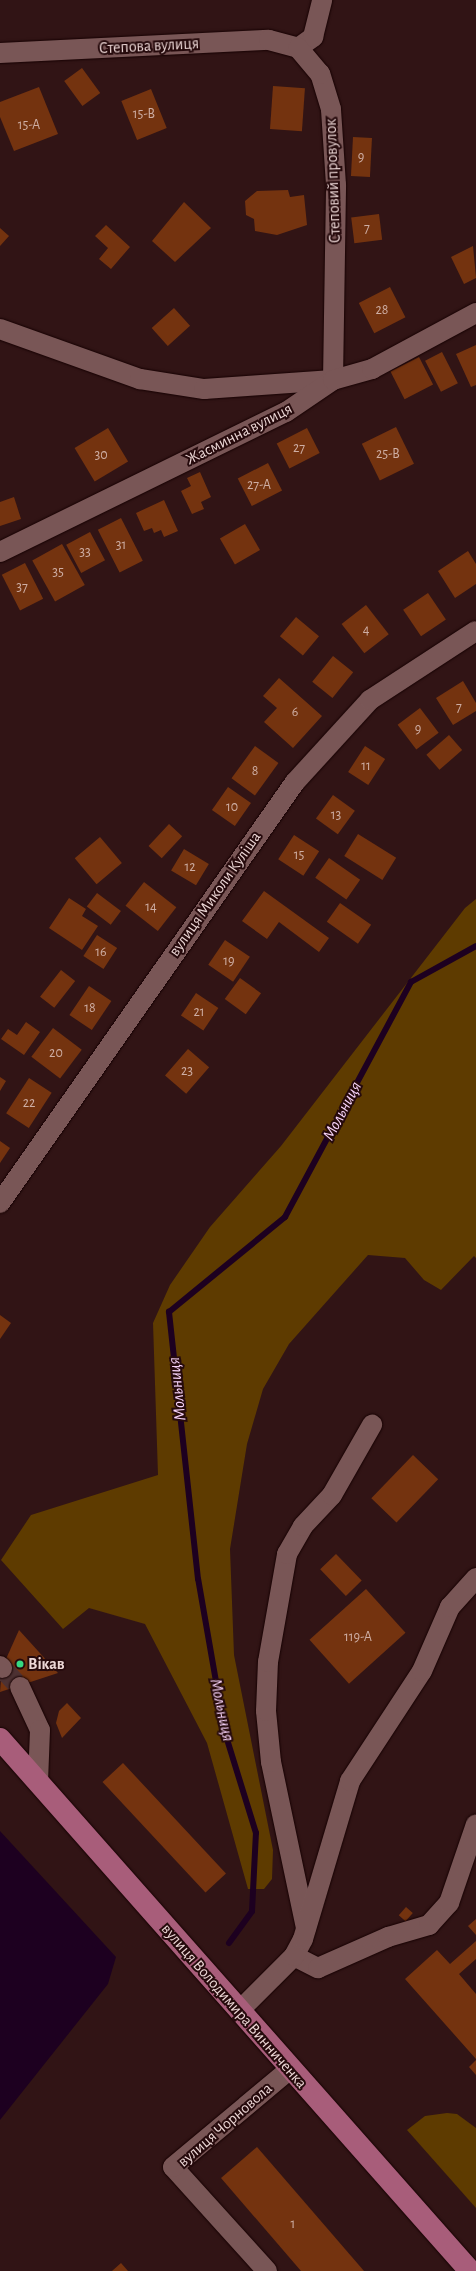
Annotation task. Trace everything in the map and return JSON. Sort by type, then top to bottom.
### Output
[{"type":"main road","name":"вулиця Володимира Винниченка","points":[[0,1739],[289,2070],[470,2271]]},
{"type":"street","points":[[298,48],[313,37],[322,0]]},
{"type":"street","name":"Степова вулиця","points":[[0,53],[269,40],[298,48]]},
{"type":"street","name":"Степовий провулок","points":[[298,48],[320,74],[331,109],[336,185],[333,380]]},
{"type":"street","name":"Жасминна вулиця","points":[[0,552],[286,412],[333,380],[372,369],[476,313]]},
{"type":"street","points":[[0,329],[140,379],[204,389],[333,380]]},
{"type":"street","name":"вулиця Миколи Куліша","points":[[0,1203],[296,782],[370,700],[476,631]]},
{"type":"street","points":[[306,1928],[271,1762],[266,1711],[268,1662],[287,1554],[303,1526],[332,1495],[372,1425]]},
{"type":"street","points":[[239,2011],[294,1956],[306,1928],[350,1781],[422,1671],[450,1607],[476,1578]]},
{"type":"street","points":[[20,1687],[40,1730],[38,1782]]},
{"type":"street","points":[[294,1956],[318,1968],[388,1937],[429,1925],[449,1903],[476,1824]]},
{"type":"street","name":"вулиця Чорновола","points":[[267,2271],[173,2167],[289,2070]]},
{"type":"shaded area","points":[[476,899],[476,1258],[474,1256],[441,1290],[424,1280],[405,1258],[368,1255],[289,1344],[263,1389],[247,1444],[230,1549],[234,1655],[273,1850],[272,1879],[264,1889],[248,1889],[207,1743],[145,1624],[89,1608],[63,1629],[1,1560],[31,1515],[158,1475],[153,1323],[170,1285],[210,1227],[281,1146],[465,908]]},
{"type":"shaded area","points":[[0,1831],[116,1957],[108,1984],[0,2120]]},
{"type":"shaded area","points":[[447,2113],[457,2114],[476,2128],[476,2208],[407,2130],[425,2116]]},
{"type":"building","points":[[82,68],[100,93],[82,106],[64,81]]},
{"type":"building","points":[[273,86],[305,88],[302,131],[270,129]]},
{"type":"building","points":[[39,87],[58,134],[14,151],[0,117],[0,102]]},
{"type":"building","points":[[151,89],[167,128],[137,140],[121,101]]},
{"type":"building","points":[[353,137],[372,138],[370,177],[351,176]]},
{"type":"building","points":[[288,190],[290,197],[304,195],[307,225],[277,235],[255,231],[254,219],[246,215],[245,201],[257,191]]},
{"type":"building","points":[[184,202],[211,228],[175,262],[152,241]]},
{"type":"building","points":[[379,214],[382,240],[354,243],[351,217]]},
{"type":"building","points":[[106,225],[130,247],[111,269],[99,259],[108,248],[95,236]]},
{"type":"building","points":[[0,228],[9,236],[0,246]]},
{"type":"building","points":[[473,246],[476,278],[464,284],[451,257]]},
{"type":"building","points":[[390,287],[405,317],[374,333],[359,303]]},
{"type":"building","points":[[174,308],[190,326],[168,346],[152,328]]},
{"type":"building","points":[[476,345],[476,385],[471,387],[456,354]]},
{"type":"building","points":[[442,352],[458,383],[441,392],[425,361]]},
{"type":"building","points":[[419,357],[433,385],[405,399],[390,372]]},
{"type":"building","points":[[396,427],[414,464],[380,481],[362,444]]},
{"type":"building","points":[[108,428],[128,461],[95,482],[75,448]]},
{"type":"building","points":[[307,428],[320,453],[289,468],[277,443]]},
{"type":"building","points":[[268,463],[282,491],[252,506],[238,478]]},
{"type":"building","points":[[200,472],[211,497],[201,502],[204,509],[192,514],[181,491],[191,486],[187,478]]},
{"type":"building","points":[[14,497],[21,519],[0,526],[0,502]]},
{"type":"building","points":[[164,500],[178,531],[164,537],[161,530],[154,533],[152,528],[144,531],[136,513]]},
{"type":"building","points":[[121,518],[143,561],[120,573],[98,530]]},
{"type":"building","points":[[245,524],[260,550],[235,564],[220,538]]},
{"type":"building","points":[[90,532],[105,560],[81,573],[66,545]]},
{"type":"building","points":[[62,544],[85,585],[55,602],[32,560]]},
{"type":"building","points":[[468,551],[476,564],[476,584],[455,598],[438,571]]},
{"type":"building","points":[[25,563],[43,599],[20,610],[2,575]]},
{"type":"building","points":[[428,593],[446,620],[421,636],[403,610]]},
{"type":"building","points":[[366,605],[389,634],[364,653],[342,624]]},
{"type":"building","points":[[296,617],[319,636],[303,655],[280,636]]},
{"type":"building","points":[[333,656],[353,672],[332,698],[312,682]]},
{"type":"building","points":[[279,678],[322,716],[293,748],[264,722],[277,708],[263,696]]},
{"type":"building","points":[[463,681],[476,703],[476,711],[453,725],[436,698]]},
{"type":"building","points":[[420,708],[439,733],[416,750],[398,725]]},
{"type":"building","points":[[449,735],[462,750],[439,770],[426,755]]},
{"type":"building","points":[[255,746],[278,763],[255,795],[231,778]]},
{"type":"building","points":[[365,746],[385,759],[368,785],[348,772]]},
{"type":"building","points":[[228,787],[251,803],[235,826],[212,810]]},
{"type":"building","points":[[333,795],[355,811],[338,834],[316,818]]},
{"type":"building","points":[[169,824],[182,836],[162,858],[149,846]]},
{"type":"building","points":[[358,834],[396,858],[382,880],[344,856]]},
{"type":"building","points":[[294,835],[319,851],[303,876],[278,859]]},
{"type":"building","points":[[100,837],[122,863],[97,884],[75,858]]},
{"type":"building","points":[[184,849],[209,864],[196,885],[171,870]]},
{"type":"building","points":[[329,858],[360,880],[346,899],[315,878]]},
{"type":"building","points":[[144,882],[176,907],[158,931],[126,906]]},
{"type":"building","points":[[264,891],[329,938],[319,952],[279,922],[267,939],[242,921]]},
{"type":"building","points":[[97,893],[121,911],[111,925],[87,907]]},
{"type":"building","points":[[69,898],[86,909],[82,916],[98,926],[82,950],[49,928]]},
{"type":"building","points":[[340,903],[371,925],[358,944],[327,922]]},
{"type":"building","points":[[97,935],[117,948],[104,969],[83,956]]},
{"type":"building","points":[[225,940],[250,957],[233,982],[208,965]]},
{"type":"building","points":[[61,970],[75,981],[54,1008],[40,997]]},
{"type":"building","points":[[240,978],[261,993],[246,1014],[225,999]]},
{"type":"building","points":[[89,986],[111,1001],[92,1030],[69,1015]]},
{"type":"building","points":[[196,993],[218,1008],[203,1030],[181,1015]]},
{"type":"building","points":[[26,1022],[40,1032],[24,1055],[1,1039],[8,1029],[17,1035]]},
{"type":"building","points":[[53,1028],[82,1050],[60,1078],[31,1057]]},
{"type":"building","points":[[188,1049],[209,1067],[186,1094],[165,1075]]},
{"type":"building","points":[[0,1077],[6,1081],[0,1091]]},
{"type":"building","points":[[29,1078],[52,1093],[29,1128],[6,1113]]},
{"type":"building","points":[[0,1141],[10,1148],[0,1163]]},
{"type":"building","points":[[0,1315],[11,1323],[0,1339]]},
{"type":"building","points":[[413,1455],[438,1479],[396,1522],[371,1498]]},
{"type":"building","points":[[336,1554],[362,1581],[346,1596],[320,1569]]},
{"type":"building","points":[[366,1589],[405,1633],[349,1684],[310,1640]]},
{"type":"building","points":[[19,1630],[58,1673],[0,1692],[2,1668]]},
{"type":"building","points":[[67,1703],[81,1718],[62,1738],[56,1723],[59,1711]]},
{"type":"building","points":[[123,1763],[226,1873],[206,1893],[103,1782]]},
{"type":"building","points":[[406,1907],[413,1913],[406,1921],[399,1915]]},
{"type":"building","points":[[476,1919],[476,1935],[468,1926]]},
{"type":"building","points":[[476,1941],[476,1959],[459,1974],[476,1994],[476,2059],[405,1979],[437,1950],[450,1964]]},
{"type":"building","points":[[476,2060],[476,2075],[469,2067]]},
{"type":"building","points":[[257,2147],[364,2271],[301,2271],[221,2178]]},
{"type":"building","points":[[121,2263],[128,2271],[112,2271]]},
{"type":"waterway","name":"Мольниця","points":[[229,1943],[252,1911],[256,1833],[225,1733],[198,1579],[169,1312],[285,1217],[411,982],[476,946]]},
{"type":"tunnel","points":[[2,1668],[20,1687]]},
{"type":"place","name":"Вікав","points":[[20,1664]]}]
